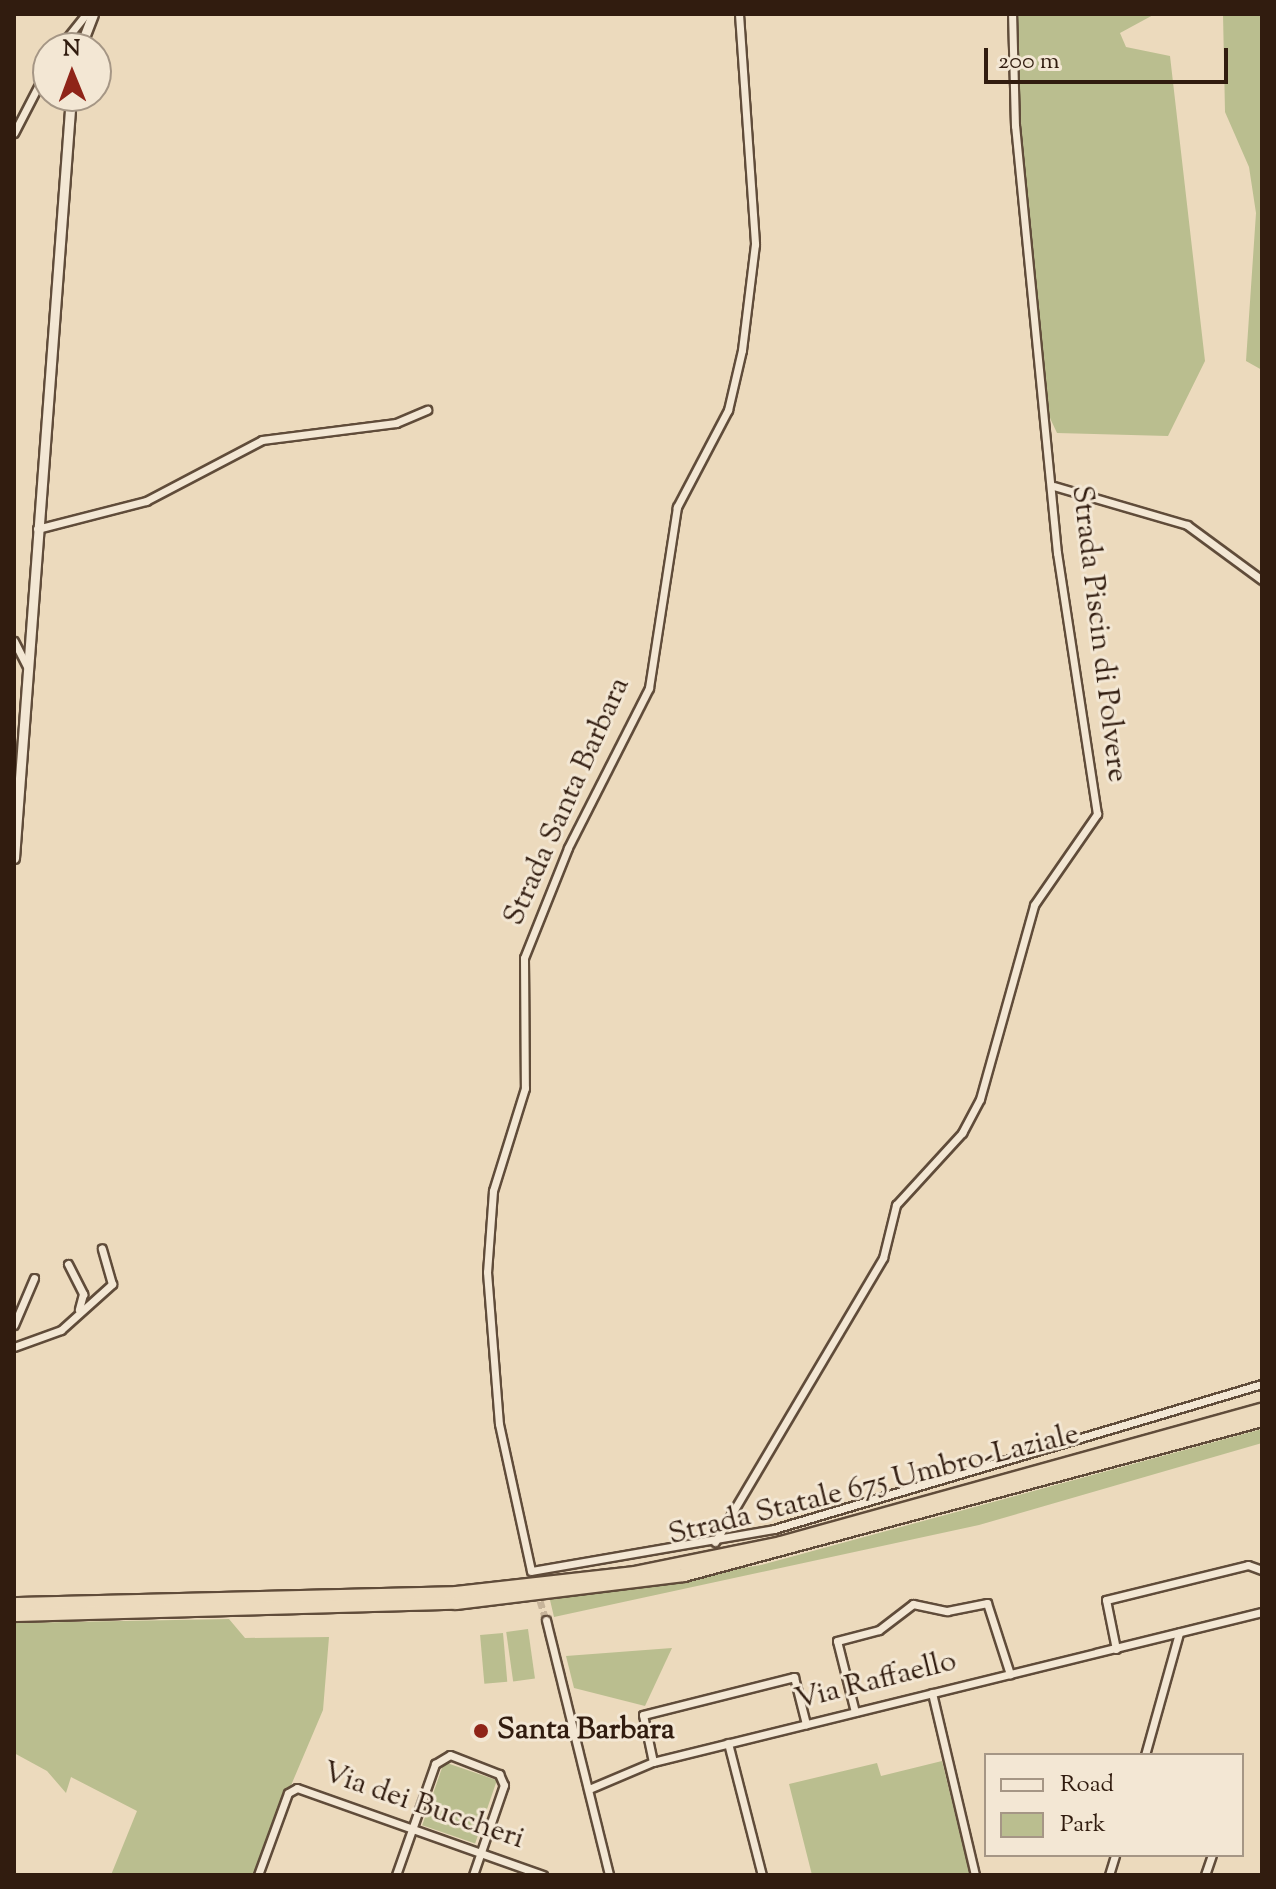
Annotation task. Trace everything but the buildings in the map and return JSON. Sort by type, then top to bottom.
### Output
[{"type":"highway","name":"Strada Statale 675 Umbro-Laziale","points":[[14,1604],[442,1593],[635,1573],[781,1543],[1262,1410]]},
{"type":"highway","name":"Strada Statale 675 Umbro-Laziale","points":[[14,1615],[456,1603],[684,1575],[1262,1420]]},
{"type":"main road","points":[[14,858],[70,112]]},
{"type":"street","points":[[72,32],[86,14]]},
{"type":"street","name":"Strada Santa Barbara","points":[[715,1542],[531,1571],[499,1424],[487,1272],[493,1191],[525,1088],[524,958],[568,848],[649,688],[677,507],[728,410],[742,350],[755,244],[739,14]]},
{"type":"street","name":"Strada Piscin di Polvere","points":[[715,1542],[883,1258],[896,1205],[962,1133],[980,1099],[1034,905],[1097,814],[1057,553],[1054,486],[1015,126],[1012,14]]},
{"type":"street","points":[[14,133],[32,98]]},
{"type":"street","points":[[37,529],[146,501],[263,440],[396,423],[427,410]]},
{"type":"street","points":[[1054,486],[1187,525],[1262,580]]},
{"type":"street","points":[[14,641],[27,666]]},
{"type":"street","points":[[14,1347],[40,1342],[112,1284],[102,1248]]},
{"type":"street","points":[[68,1264],[83,1294],[79,1311]]},
{"type":"street","points":[[14,1325],[34,1278]]},
{"type":"street","points":[[715,1542],[1262,1384]]},
{"type":"street","points":[[1116,1649],[1106,1600],[1248,1565],[1262,1570]]},
{"type":"street","points":[[855,1712],[837,1641],[879,1630],[913,1604],[947,1611],[987,1603],[1010,1674]]},
{"type":"street","name":"Via Raffaello","points":[[589,1789],[653,1762],[1262,1612]]},
{"type":"street","points":[[546,1620],[609,1875]]},
{"type":"street","points":[[1146,1753],[1179,1633]]},
{"type":"street","points":[[653,1762],[643,1715],[794,1677],[806,1724]]},
{"type":"street","points":[[932,1693],[975,1875]]},
{"type":"street","points":[[728,1743],[762,1875]]},
{"type":"street","points":[[396,1875],[435,1764],[450,1755],[503,1779],[473,1875]]},
{"type":"street","name":"Via dei Buccheri","points":[[258,1875],[288,1793],[297,1788],[543,1875]]},
{"type":"green space","points":[[1017,14],[1155,14],[1120,33],[1126,47],[1170,56],[1205,361],[1168,436],[1057,433],[1050,418],[1019,124]]},
{"type":"green space","points":[[1223,14],[1262,14],[1262,370],[1246,361],[1256,213],[1249,167],[1225,112]]},
{"type":"green space","points":[[1262,1429],[1262,1443],[979,1525],[554,1617],[550,1600],[761,1565]]},
{"type":"green space","points":[[229,1619],[245,1638],[329,1637],[323,1710],[253,1875],[111,1875],[137,1811],[71,1777],[66,1793],[47,1771],[14,1753],[14,1623]]},
{"type":"green space","points":[[528,1629],[535,1679],[513,1682],[506,1632]]},
{"type":"green space","points":[[503,1633],[507,1682],[484,1684],[480,1635]]},
{"type":"green space","points":[[672,1648],[645,1706],[574,1688],[566,1656]]},
{"type":"green space","points":[[942,1761],[970,1875],[812,1875],[789,1784],[877,1763],[881,1776]]},
{"type":"green space","points":[[444,1762],[497,1780],[475,1844],[422,1825]]},
{"type":"tunnel","points":[[531,1571],[546,1620]]},
{"type":"place","name":"Santa Barbara","points":[[481,1731]]}]
